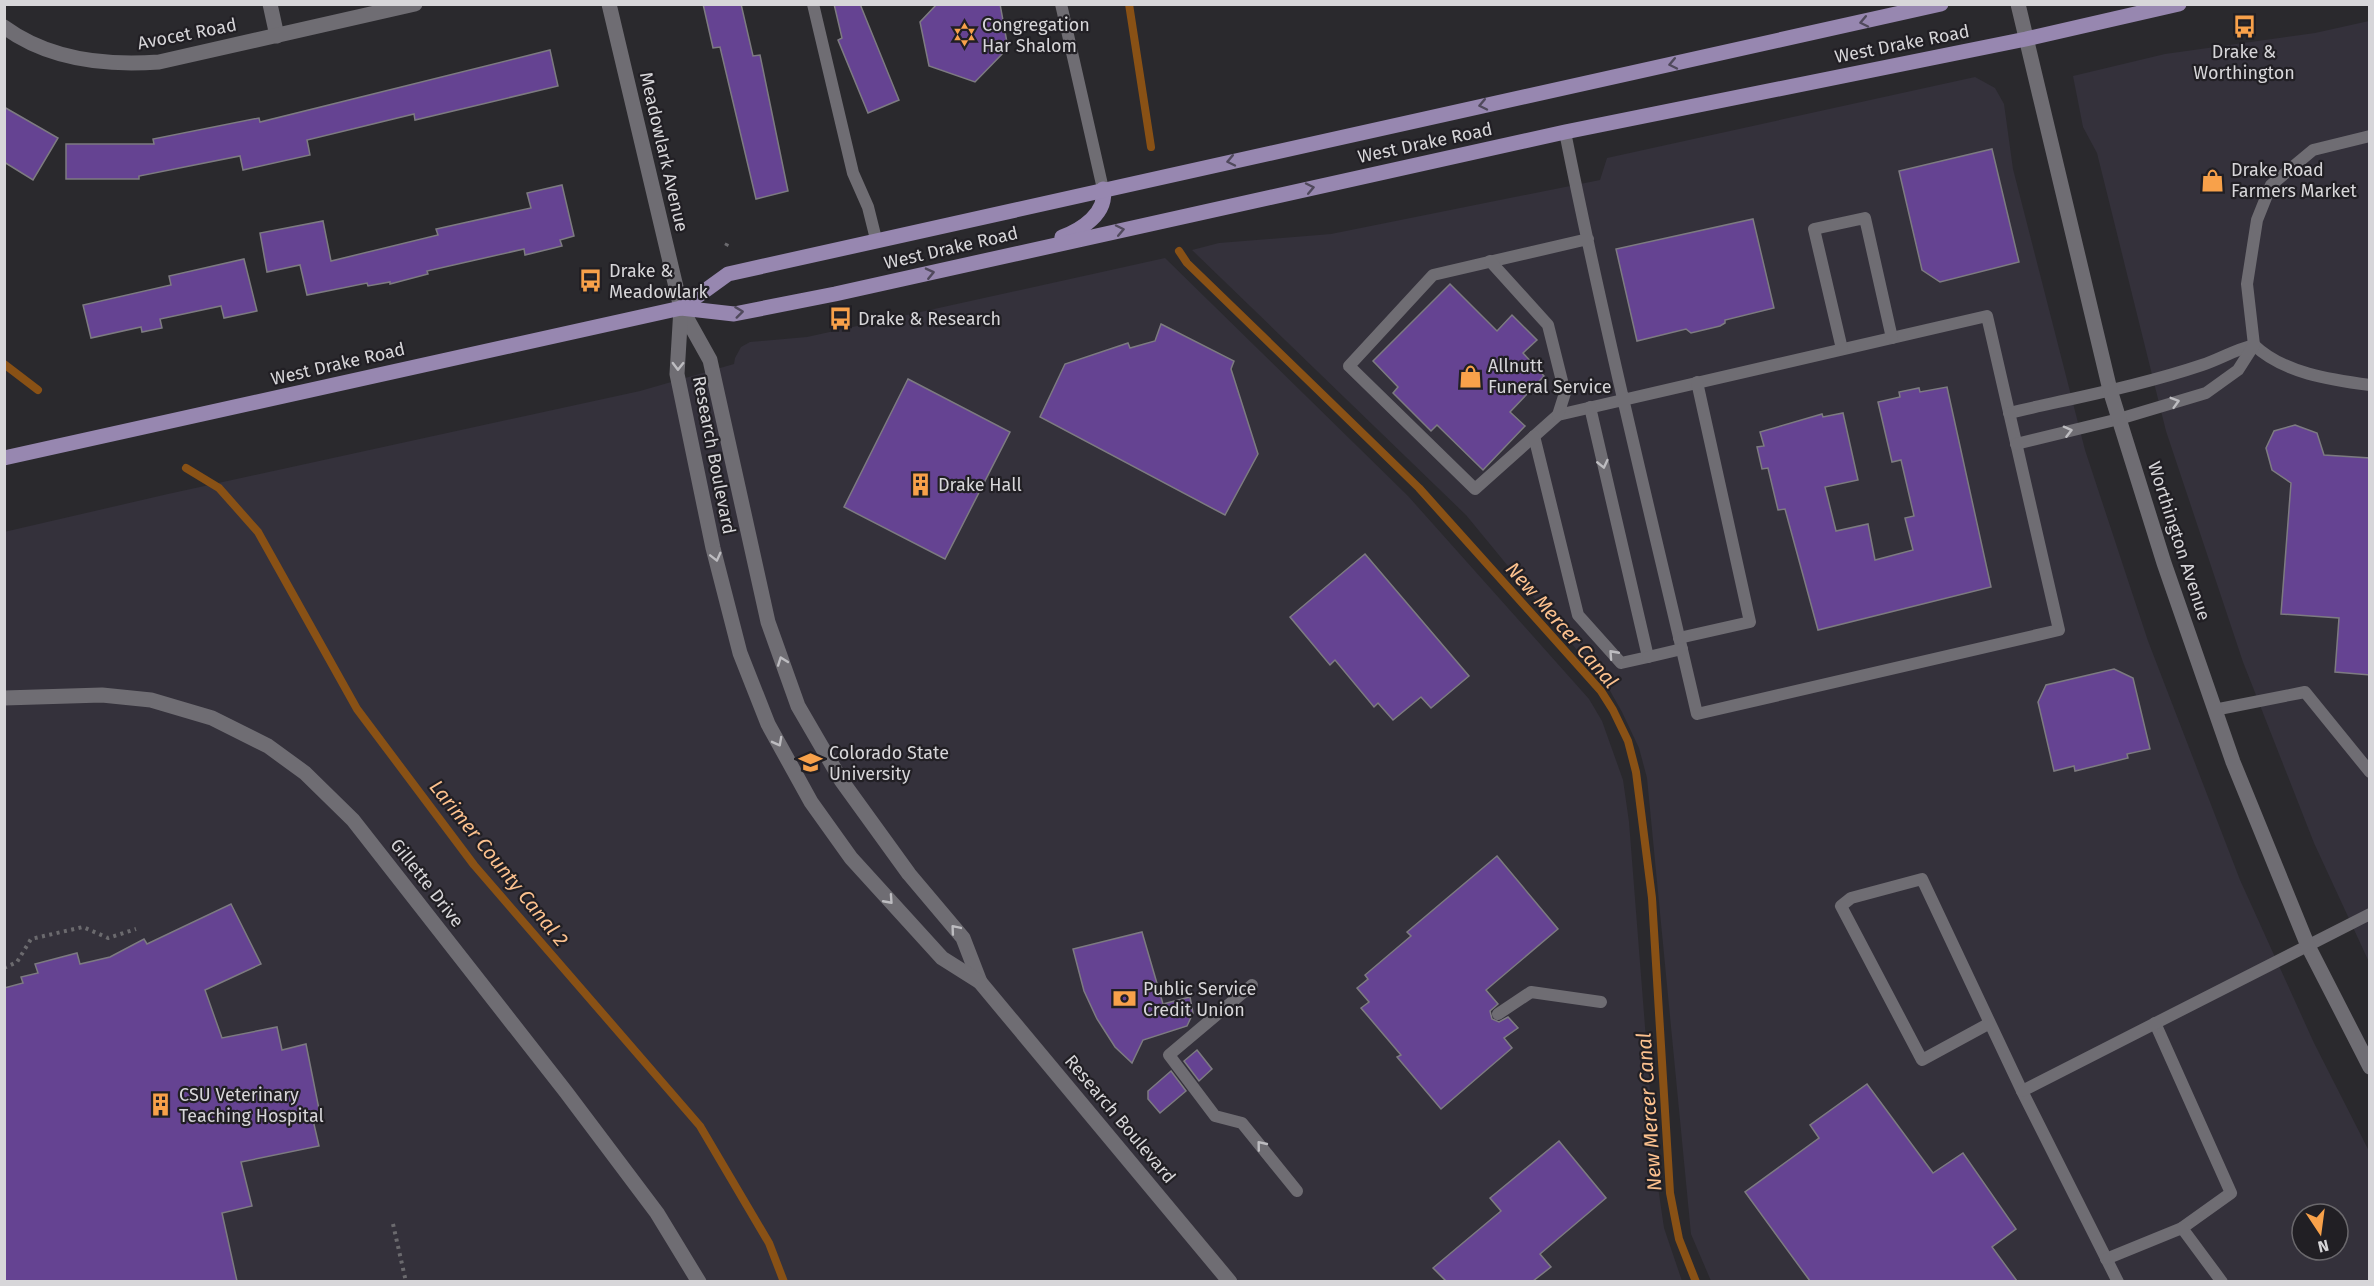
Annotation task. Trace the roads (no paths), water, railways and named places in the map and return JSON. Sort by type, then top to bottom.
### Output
[{"type":"main road","name":"West Drake Road","points":[[681,308],[728,274],[876,239],[1941,4]]},
{"type":"main road","name":"West Drake Road","points":[[4,458],[681,308],[734,314],[1565,132],[2025,39],[2179,4]]},
{"type":"main road","points":[[1031,250],[1072,234],[1090,221],[1101,210],[1103,189]]},
{"type":"street","points":[[270,4],[278,36]]},
{"type":"street","name":"Avocet Road","points":[[4,27],[46,49],[76,58],[117,64],[159,62],[415,4]]},
{"type":"street","name":"Meadowlark Avenue","points":[[609,4],[681,308]]},
{"type":"street","name":"Worthington Avenue","points":[[2018,4],[2110,390],[2214,710],[2308,946],[2370,1067]]},
{"type":"street","name":"Research Boulevard","points":[[681,308],[677,374],[713,548],[740,653],[768,724],[811,802],[851,858],[942,958],[980,982],[1230,1281]]},
{"type":"street","name":"Research Boulevard","points":[[681,308],[710,360],[768,622],[798,706],[841,780],[909,874],[963,938],[980,982]]},
{"type":"street","name":"Gillette Drive","points":[[4,698],[102,695],[151,700],[212,718],[268,746],[305,774],[352,820],[566,1092],[657,1213],[699,1281]]},
{"type":"lane","points":[[813,4],[853,173],[868,207],[876,239]]},
{"type":"lane","points":[[1061,4],[1103,189]]},
{"type":"lane","points":[[1565,132],[1624,399],[1697,714],[2059,630],[1987,316],[1697,382],[1624,399],[1590,407],[1558,415],[1475,489],[1348,366],[1432,275],[1588,239]]},
{"type":"lane","points":[[2370,136],[2313,150],[2271,184],[2257,220],[2247,284],[2254,345],[2267,358],[2337,381],[2370,385]]},
{"type":"lane","points":[[1842,349],[1814,229],[1865,218],[1892,338]]},
{"type":"lane","points":[[1490,261],[1548,326],[1565,393],[1558,415]]},
{"type":"lane","points":[[2009,413],[2110,390],[2203,364],[2227,352],[2254,345]]},
{"type":"lane","points":[[2016,444],[2119,419],[2206,393],[2238,370],[2254,345]]},
{"type":"lane","points":[[1534,436],[1578,615],[1621,663],[1648,657],[1681,643],[1750,622],[1697,382]]},
{"type":"lane","points":[[1590,407],[1648,657]]},
{"type":"lane","points":[[2214,710],[2305,692],[2370,772]]},
{"type":"lane","points":[[1989,1023],[1922,1060],[1840,906],[1851,898],[1922,879],[2022,1091],[2118,1281]]},
{"type":"lane","points":[[2022,1091],[2370,914]]},
{"type":"lane","points":[[1252,985],[1169,1055],[1215,1116],[1242,1123],[1298,1191]]},
{"type":"lane","points":[[1498,1014],[1530,992],[1601,1002]]},
{"type":"lane","points":[[2106,1258],[2182,1228],[2232,1193],[2155,1023]]},
{"type":"lane","points":[[2182,1228],[2222,1281]]},
{"type":"waterway","name":"New Mercer Canal","points":[[1129,4],[1151,147]]},
{"type":"waterway","name":"New Mercer Canal","points":[[1179,251],[1187,263],[1419,488],[1601,691],[1613,710],[1628,741],[1636,772],[1652,898],[1670,1193],[1679,1239],[1696,1282]]},
{"type":"waterway","name":"Larimer County Canal 2","points":[[4,364],[38,390]]},
{"type":"waterway","name":"Larimer County Canal 2","points":[[186,468],[219,488],[258,532],[357,709],[474,865],[700,1126],[769,1243],[784,1282]]},
{"type":"place","name":"Drake & Worthington","points":[[2244,26]]},
{"type":"place","name":"Congregation Har Shalom","points":[[964,35]]},
{"type":"place","name":"Drake Road Farmers Market","points":[[2213,180]]},
{"type":"place","name":"Drake & Meadowlark","points":[[591,281]]},
{"type":"place","name":"Drake & Research","points":[[840,319]]},
{"type":"place","name":"Allnutt Funeral Service","points":[[1470,376]]},
{"type":"place","name":"Drake Hall","points":[[920,485]]},
{"type":"place","name":"Colorado State University","points":[[811,763]]},
{"type":"place","name":"Public Service Credit Union","points":[[1125,999]]},
{"type":"place","name":"CSU Veterinary Teaching Hospital","points":[[161,1105]]}]
